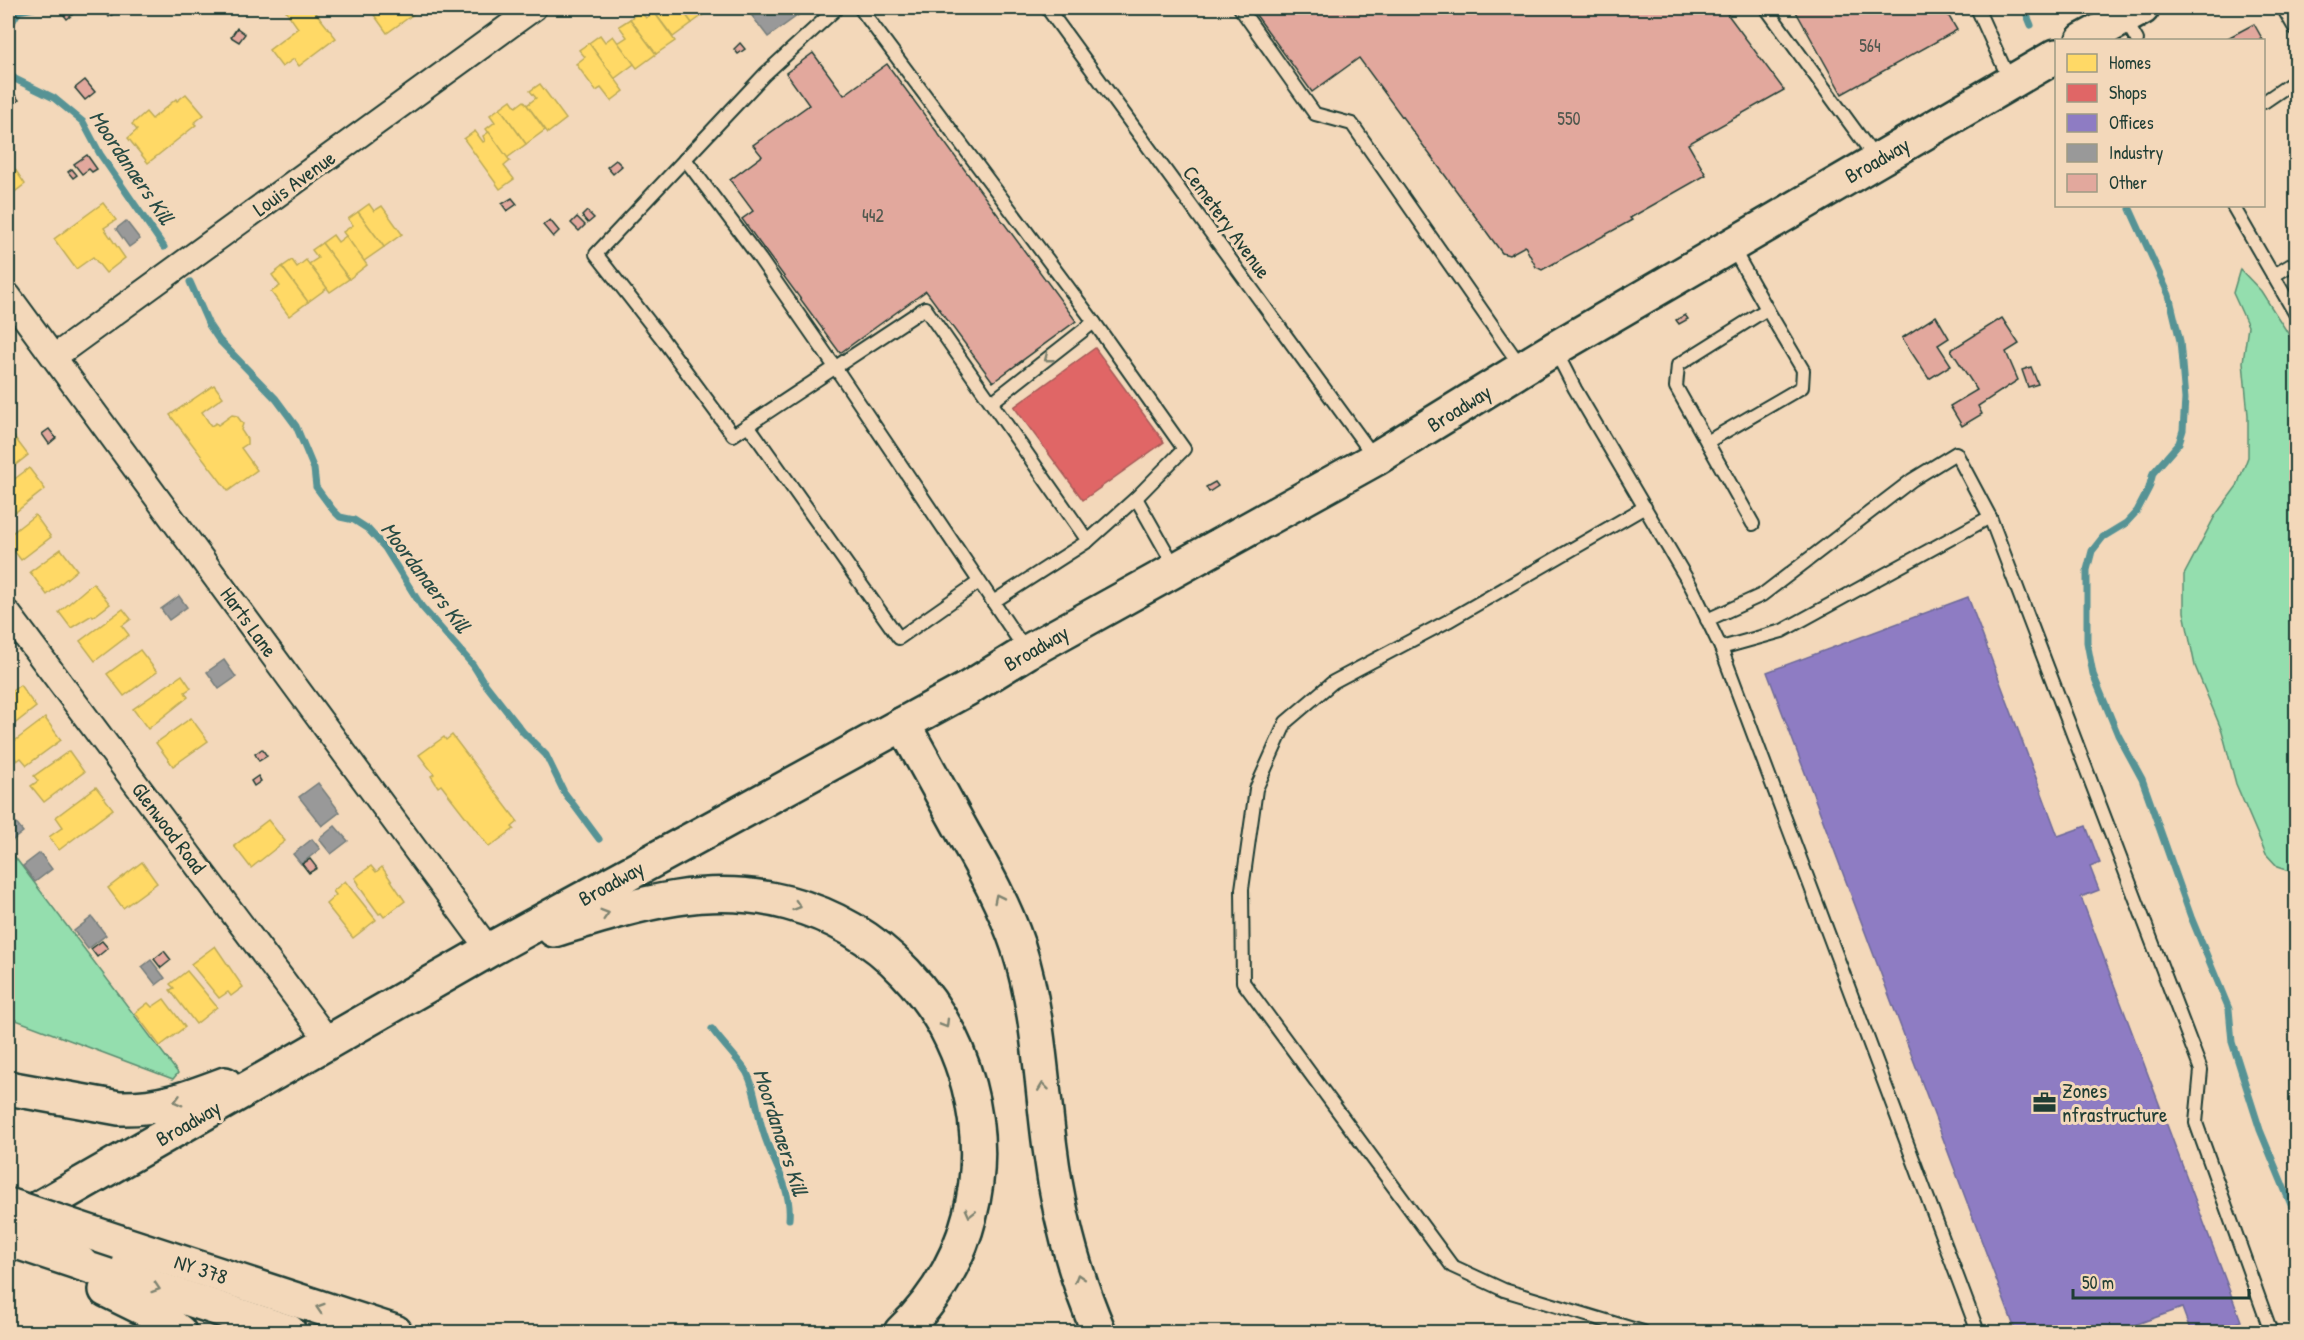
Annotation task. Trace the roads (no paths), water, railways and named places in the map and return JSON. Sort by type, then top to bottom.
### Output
[{"type":"main road","points":[[2085,39],[2130,18]]},
{"type":"main road","name":"Broadway","points":[[8,1226],[489,950],[967,689],[1027,652],[1375,459],[1554,349],[2055,57]]},
{"type":"main road","points":[[903,724],[984,870],[1018,946],[1035,1026],[1050,1149],[1062,1216],[1083,1293],[1099,1332]]},
{"type":"main road","points":[[489,950],[640,904],[677,897],[714,894],[752,896],[789,903],[823,915],[854,930],[883,950],[908,973],[936,1010],[951,1035],[965,1069],[978,1139],[977,1172],[965,1233],[953,1262],[937,1291],[916,1318],[901,1332]]},
{"type":"main road","points":[[8,1088],[120,1108],[154,1107],[185,1099],[330,1043]]},
{"type":"main road","points":[[8,1247],[120,1162]]},
{"type":"main road","name":"NY 378","points":[[8,1205],[395,1332]]},
{"type":"main road","name":"NY 378","points":[[8,1239],[72,1268],[289,1332]]},
{"type":"main road","points":[[8,1247],[72,1268],[154,1314],[179,1332]]},
{"type":"street","name":"Louis Avenue","points":[[54,357],[534,8]]},
{"type":"street","name":"Harts Lane","points":[[8,295],[489,950]]},
{"type":"street","name":"Glenwood Road","points":[[8,613],[330,1043]]},
{"type":"lane","points":[[837,8],[765,74],[596,255],[660,336],[733,435],[925,308],[1088,541]]},
{"type":"lane","points":[[860,8],[1094,322],[1184,449],[1136,498],[1088,541],[993,602]]},
{"type":"lane","name":"Cemetery Avenue","points":[[1047,8],[1375,459]]},
{"type":"lane","points":[[1240,8],[1315,114],[1353,124],[1523,369]]},
{"type":"lane","points":[[1766,8],[1877,160]]},
{"type":"lane","points":[[1977,8],[2011,82]]},
{"type":"lane","points":[[2283,8],[2296,30]]},
{"type":"lane","points":[[2265,101],[2296,80]]},
{"type":"lane","points":[[685,159],[760,259],[835,367],[1027,652]]},
{"type":"lane","points":[[2234,207],[2296,315]]},
{"type":"lane","points":[[1707,442],[1802,387],[1803,370],[1731,246]]},
{"type":"lane","points":[[2273,276],[2296,262]]},
{"type":"lane","points":[[1753,524],[1676,387],[1678,365],[1767,309]]},
{"type":"lane","points":[[992,402],[1094,322]]},
{"type":"lane","points":[[1554,349],[1575,389],[1692,588],[1721,648],[1978,1332]]},
{"type":"lane","points":[[748,425],[899,638],[979,582]]},
{"type":"lane","points":[[1707,620],[1762,595],[1912,480],[1956,453],[1990,517],[2201,1070],[2196,1123],[2271,1332]]},
{"type":"lane","points":[[1136,498],[1176,569]]},
{"type":"lane","points":[[1643,1332],[1504,1290],[1452,1266],[1243,982],[1242,889],[1256,789],[1286,722],[1334,682],[1448,621],[1646,507]]},
{"type":"lane","points":[[1721,648],[1782,631],[1990,517]]},
{"type":"waterway","name":"Moordanaers Kill","points":[[8,29],[19,11],[34,8]]},
{"type":"waterway","points":[[2024,8],[2031,25]]},
{"type":"waterway","name":"Moordanaers Kill","points":[[8,72],[15,79],[54,98],[83,122],[100,154],[164,247]]},
{"type":"waterway","points":[[2130,209],[2169,295],[2180,341],[2185,399],[2183,430],[2179,443],[2153,473],[2149,488],[2137,511],[2126,523],[2103,537],[2092,551],[2087,570],[2087,642],[2093,674],[2118,735],[2142,779],[2191,917],[2229,1009],[2232,1042],[2260,1130],[2296,1217]]},
{"type":"waterway","name":"Moordanaers Kill","points":[[190,282],[209,325],[219,340],[276,399],[296,426],[314,469],[316,487],[340,517],[354,520],[368,529],[385,548],[422,607],[473,665],[523,732],[546,755],[564,792],[599,839]]},
{"type":"waterway","name":"Moordanaers Kill","points":[[712,1029],[744,1068],[750,1080],[763,1131],[784,1185],[789,1219]]},
{"type":"place","name":"Zones nfrastructure","points":[[2044,1102]]}]
